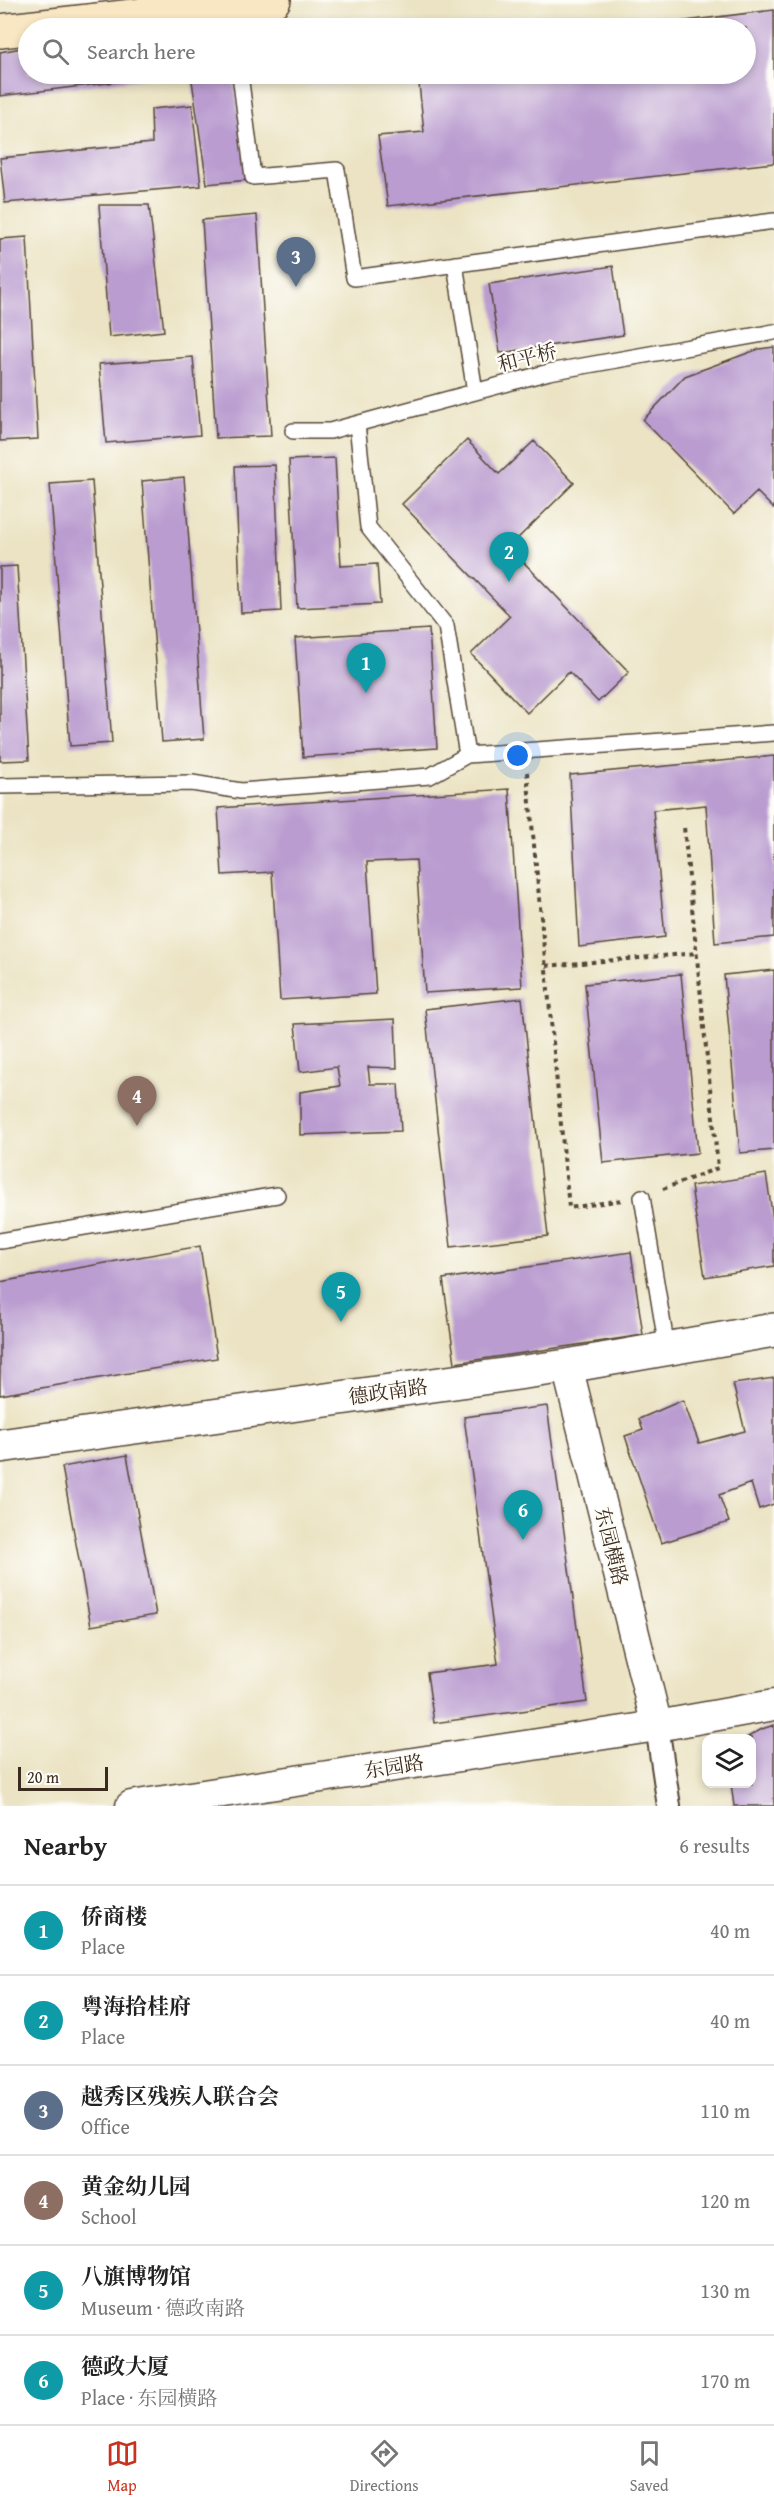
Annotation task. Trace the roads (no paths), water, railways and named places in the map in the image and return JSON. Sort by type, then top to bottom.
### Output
[{"type":"main road","points":[[216,18],[233,17],[274,0]]},
{"type":"main road","points":[[0,31],[18,30]]},
{"type":"street","name":"德政南路","points":[[0,1446],[567,1366],[774,1330]]},
{"type":"street","name":"东园横路","points":[[567,1366],[657,1726]]},
{"type":"street","name":"东园路","points":[[131,1806],[657,1726],[774,1705]]},
{"type":"street","points":[[657,1726],[669,1806]]},
{"type":"lane","points":[[241,84],[253,177],[337,170],[354,278],[774,221]]},
{"type":"lane","points":[[455,264],[475,392]]},
{"type":"lane","name":"和平桥","points":[[292,431],[330,431],[549,372],[774,332]]},
{"type":"lane","points":[[357,424],[368,527],[446,626],[467,755]]},
{"type":"lane","points":[[0,786],[192,783],[241,791],[430,776],[467,755],[774,733]]},
{"type":"lane","points":[[0,1241],[277,1195]]},
{"type":"lane","points":[[642,1197],[667,1349]]},
{"type":"place","name":"越秀区残疾人联合会","points":[[296,287]]},
{"type":"place","name":"粤海拾桂府","points":[[509,582]]},
{"type":"place","name":"侨商楼","points":[[366,693]]},
{"type":"place","name":"黄金幼儿园","points":[[137,1126]]},
{"type":"place","name":"八旗博物馆","points":[[341,1322]]},
{"type":"place","name":"德政大厦","points":[[523,1540]]}]
